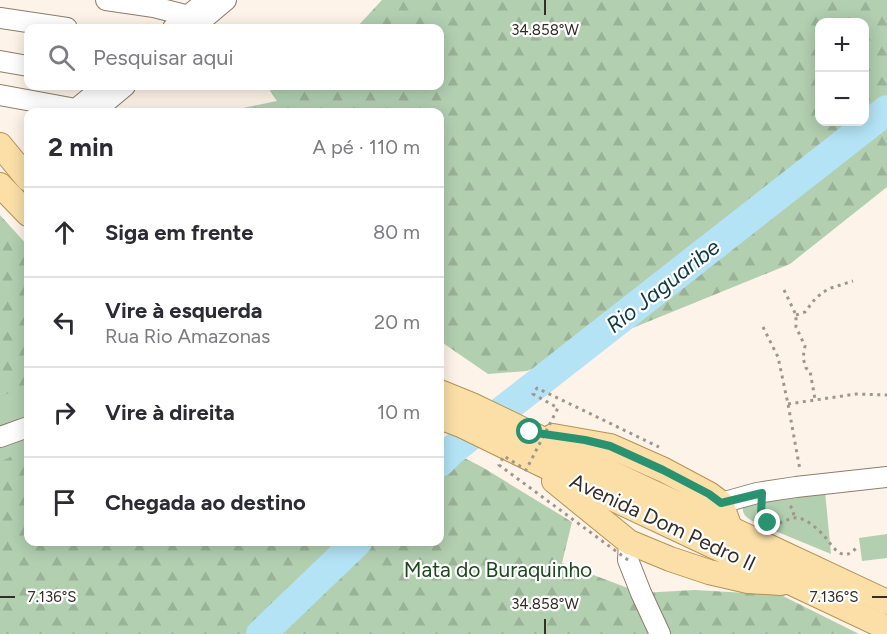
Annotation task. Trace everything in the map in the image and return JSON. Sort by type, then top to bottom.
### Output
[{"type":"main road","points":[[0,145],[24,171]]},
{"type":"main road","points":[[0,185],[24,210]]},
{"type":"main road","name":"Avenida Dom Pedro II","points":[[444,397],[458,415],[633,483],[887,602]]},
{"type":"main road","points":[[525,442],[585,440],[610,446],[709,494],[721,503],[730,528]]},
{"type":"main road","points":[[525,442],[622,548],[748,581],[790,583]]},
{"type":"main road","name":"Avenida Dom Pedro II","points":[[525,442],[590,488],[887,628]]},
{"type":"street","points":[[106,0],[154,7],[190,22]]},
{"type":"street","points":[[190,22],[207,0]]},
{"type":"street","points":[[190,22],[226,0]]},
{"type":"street","points":[[0,18],[40,24]]},
{"type":"street","points":[[0,61],[24,65]]},
{"type":"street","points":[[77,108],[99,90]]},
{"type":"street","points":[[98,108],[120,90]]},
{"type":"street","points":[[0,95],[71,108]]},
{"type":"street","points":[[0,437],[24,428]]},
{"type":"street","points":[[721,503],[803,486],[887,477]]},
{"type":"street","points":[[622,548],[660,634]]},
{"type":"path","points":[[796,315],[805,312],[815,298],[823,292],[853,281]]},
{"type":"path","points":[[784,290],[796,315],[796,327],[805,346],[803,358],[806,368],[810,370],[815,399]]},
{"type":"path","points":[[763,327],[778,357],[789,404],[803,486]]},
{"type":"path","points":[[622,548],[499,465],[504,456],[526,470],[558,408],[532,394],[537,388],[659,447]]},
{"type":"path","points":[[789,404],[856,394],[887,395]]},
{"type":"path","points":[[497,465],[535,486]]},
{"type":"path","points":[[762,493],[761,515],[768,523],[778,525],[794,518],[800,518],[817,528],[836,551],[850,553],[857,547]]},
{"type":"path","points":[[563,506],[622,548]]},
{"type":"green space","points":[[382,0],[887,0],[887,187],[790,264],[527,371],[488,374],[444,344],[444,108],[243,108],[277,101],[270,90],[444,90],[444,24],[360,24]]},
{"type":"green space","name":"Mata do Buraquinho","points":[[0,215],[24,242],[24,546],[444,546],[444,448],[482,467],[572,522],[562,563],[641,593],[695,590],[781,595],[859,634],[0,634]]},
{"type":"green space","points":[[24,389],[24,450],[0,462],[0,396]]},
{"type":"green space","points":[[825,491],[831,554],[756,523],[743,512],[745,502]]},
{"type":"green space","points":[[887,534],[887,558],[862,561],[859,538]]},
{"type":"waterway","name":"Rio Jaguaribe","points":[[444,458],[887,110]]},
{"type":"waterway","name":"Rio Jaguaribe","points":[[261,634],[353,546]]},
{"type":"route","points":[[530,432],[610,446],[663,470],[709,494],[721,503],[762,493],[761,515],[768,523]]}]
